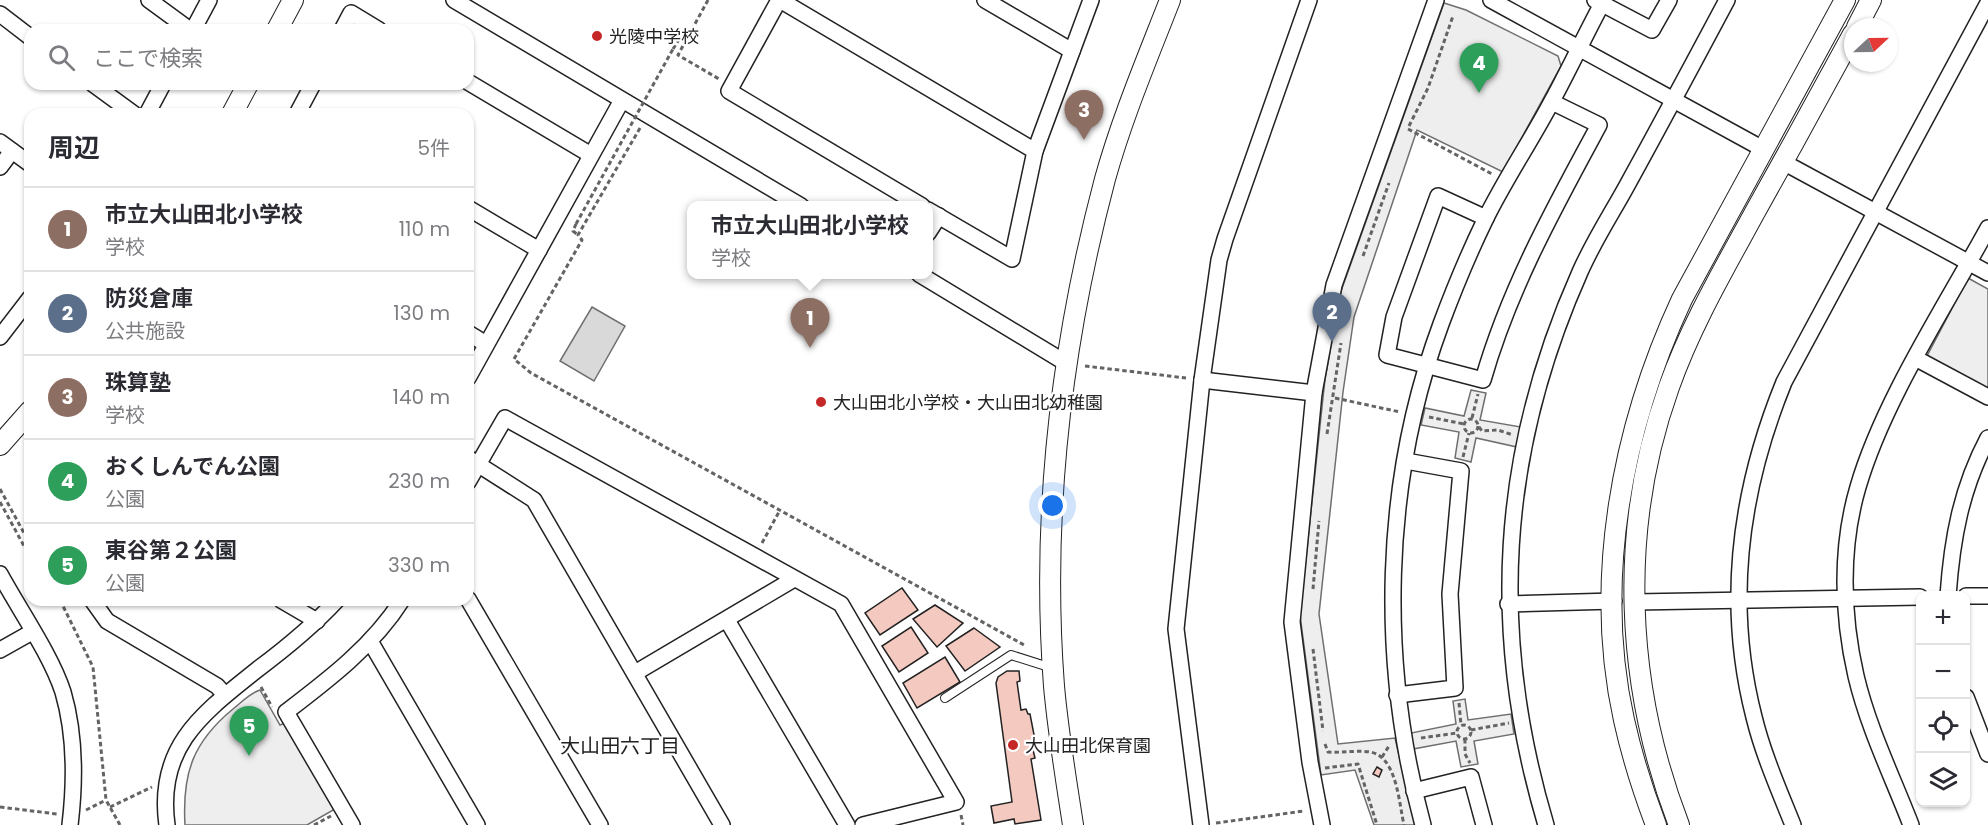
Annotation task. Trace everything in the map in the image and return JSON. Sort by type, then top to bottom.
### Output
[{"type":"street","points":[[149,0],[183,24]]},
{"type":"street","points":[[195,24],[209,0]]},
{"type":"street","points":[[280,24],[293,0]]},
{"type":"street","points":[[454,0],[793,201]]},
{"type":"street","points":[[914,201],[729,91],[779,0],[1035,151]]},
{"type":"street","points":[[985,0],[1072,51]]},
{"type":"street","points":[[934,213],[1012,259],[1035,151],[1091,0]]},
{"type":"street","points":[[1073,825],[1053,669],[1050,557],[1051,496],[1066,363],[1085,264],[1106,177],[1130,103],[1170,0]]},
{"type":"street","points":[[1207,824],[1176,629],[1202,380],[1219,260],[1309,0]]},
{"type":"street","points":[[1322,825],[1311,770],[1292,622],[1314,393],[1334,285],[1436,0]]},
{"type":"street","points":[[1491,0],[1763,149]]},
{"type":"street","points":[[1423,825],[1414,791],[1397,695],[1392,593],[1399,502],[1427,367],[1441,324],[1486,218],[1552,102],[1580,48],[1600,1],[1652,30],[1669,0]]},
{"type":"street","points":[[1546,825],[1520,722],[1508,604],[1516,485],[1536,391],[1556,332],[1581,270],[1727,0]]},
{"type":"street","points":[[1656,825],[1624,719],[1614,641],[1614,552],[1631,441],[1662,343],[1682,299],[1845,0]]},
{"type":"street","points":[[1862,18],[1871,0]]},
{"type":"street","points":[[1792,825],[1754,718],[1742,649],[1738,600],[1742,533],[1750,484],[1771,415],[1804,345],[1988,3]]},
{"type":"street","points":[[345,24],[351,13],[369,24]]},
{"type":"street","points":[[0,14],[24,32]]},
{"type":"street","points":[[1679,825],[1651,739],[1640,686],[1635,602],[1637,535],[1642,498],[1669,387],[1704,306],[1844,50]]},
{"type":"street","points":[[474,86],[591,155]]},
{"type":"street","points":[[101,90],[126,108]]},
{"type":"street","points":[[150,108],[160,90]]},
{"type":"street","points":[[235,108],[245,90]]},
{"type":"street","points":[[304,108],[311,90]]},
{"type":"street","points":[[474,367],[621,100]]},
{"type":"street","points":[[1486,218],[1438,196],[1394,317],[1387,355],[1483,380],[1495,339],[1517,281],[1599,125],[1552,102]]},
{"type":"street","points":[[0,167],[6,147],[24,160]]},
{"type":"street","points":[[1783,162],[1875,214],[1988,273]]},
{"type":"street","points":[[474,212],[539,250]]},
{"type":"street","points":[[1911,825],[1862,700],[1852,659],[1845,598],[1848,537],[1858,488],[1881,428],[1988,228]]},
{"type":"street","points":[[927,279],[1066,363]]},
{"type":"street","points":[[0,337],[24,305]]},
{"type":"street","points":[[474,337],[486,344]]},
{"type":"street","points":[[1917,359],[1988,396]]},
{"type":"street","points":[[1202,380],[1314,393]]},
{"type":"street","points":[[0,445],[24,418]]},
{"type":"street","points":[[474,460],[505,418],[841,604],[956,802],[863,825]]},
{"type":"street","points":[[1948,591],[1957,519],[1966,485],[1988,438]]},
{"type":"street","points":[[1397,695],[1455,688],[1450,594],[1461,471],[1406,461]]},
{"type":"street","points":[[474,462],[534,500],[722,825]]},
{"type":"street","points":[[0,574],[62,690],[69,720],[72,789],[64,820]]},
{"type":"street","points":[[635,673],[794,579]]},
{"type":"street","points":[[1970,596],[1988,596]]},
{"type":"street","points":[[1635,602],[1916,597]]},
{"type":"street","points":[[1508,604],[1614,601]]},
{"type":"street","points":[[96,606],[107,621],[217,686],[225,695]]},
{"type":"street","points":[[291,606],[317,621]]},
{"type":"street","points":[[167,825],[165,797],[176,754],[195,722],[317,621],[331,606]]},
{"type":"street","points":[[352,825],[286,712],[334,675],[370,641],[397,606]]},
{"type":"street","points":[[472,606],[600,825]]},
{"type":"street","points":[[727,620],[847,825]]},
{"type":"street","points":[[0,650],[32,632]]},
{"type":"street","points":[[370,641],[477,825]]},
{"type":"street","points":[[1966,699],[1988,754]]},
{"type":"street","points":[[1414,791],[1472,777],[1484,825]]},
{"type":"lane","points":[[945,698],[1011,655],[1053,669]]},
{"type":"path","points":[[708,0],[678,55],[731,86]]},
{"type":"path","points":[[1404,140],[1428,88],[1453,16]]},
{"type":"path","points":[[686,41],[680,38],[576,224],[573,231],[582,240],[514,359],[531,373],[1027,646]]},
{"type":"path","points":[[578,235],[642,123]]},
{"type":"path","points":[[1408,129],[1507,182]]},
{"type":"path","points":[[1360,263],[1393,172]]},
{"type":"path","points":[[1326,443],[1335,398],[1342,335]]},
{"type":"path","points":[[1066,363],[1202,380]]},
{"type":"path","points":[[1335,398],[1415,416],[1425,413],[1433,419],[1464,424],[1472,418],[1483,380]]},
{"type":"path","points":[[1472,418],[1478,422],[1482,431],[1498,430],[1526,437]]},
{"type":"path","points":[[1461,471],[1469,433],[1464,424]]},
{"type":"path","points":[[1469,433],[1476,432],[1479,427]]},
{"type":"path","points":[[0,489],[24,533]]},
{"type":"path","points":[[0,502],[24,546]]},
{"type":"path","points":[[766,536],[780,510]]},
{"type":"path","points":[[1312,591],[1319,514]]},
{"type":"path","points":[[63,606],[93,667],[106,800],[120,825]]},
{"type":"path","points":[[1313,648],[1323,717],[1324,741],[1328,752],[1367,751],[1382,757],[1390,769],[1404,825]]},
{"type":"path","points":[[259,684],[278,716],[286,712]]},
{"type":"path","points":[[1455,688],[1461,725],[1457,733]]},
{"type":"path","points":[[1461,725],[1466,725],[1472,730],[1520,722]]},
{"type":"path","points":[[1465,739],[1470,737],[1472,730]]},
{"type":"path","points":[[1405,742],[1457,733],[1465,739],[1472,777]]},
{"type":"path","points":[[1311,770],[1358,764],[1377,825]]},
{"type":"path","points":[[110,807],[153,786]]},
{"type":"path","points":[[82,812],[106,800]]},
{"type":"path","points":[[0,807],[64,820]]},
{"type":"path","points":[[1207,824],[1318,809]]},
{"type":"shaded area","points":[[1444,3],[1466,10],[1558,56],[1561,66],[1503,172],[1417,130],[1354,317],[1343,392],[1319,614],[1338,744],[1395,738],[1415,825],[1374,825],[1355,770],[1321,775],[1300,615],[1325,379],[1340,294]]},
{"type":"shaded area","points":[[1968,278],[1988,289],[1988,389],[1927,356]]},
{"type":"shaded area","points":[[592,307],[625,326],[594,381],[560,361]]},
{"type":"shaded area","points":[[1471,390],[1486,393],[1480,420],[1521,427],[1517,447],[1476,438],[1471,462],[1455,458],[1459,432],[1421,425],[1425,408],[1464,416]]},
{"type":"shaded area","points":[[260,690],[280,725],[285,723],[335,809],[307,825],[185,825],[188,774],[199,746],[219,721],[246,698]]},
{"type":"shaded area","points":[[1465,699],[1468,720],[1511,714],[1514,734],[1474,741],[1478,764],[1461,767],[1456,741],[1413,749],[1411,733],[1456,724],[1453,701]]},
{"type":"building","points":[[902,588],[918,610],[880,635],[865,613]]},
{"type":"building","points":[[935,605],[963,623],[937,647],[913,619]]},
{"type":"building","points":[[911,627],[928,653],[899,672],[882,646]]},
{"type":"building","points":[[974,628],[1000,647],[965,671],[946,646]]},
{"type":"building","points":[[945,657],[960,682],[917,708],[903,683]]},
{"type":"building","name":"大山田北保育園","points":[[1007,671],[1019,671],[1020,681],[1017,682],[1021,710],[1026,709],[1030,714],[1036,745],[1032,746],[1035,758],[1031,759],[1041,820],[1015,824],[1014,819],[994,823],[991,806],[1012,802],[996,683],[998,677]]},
{"type":"building","points":[[1377,767],[1382,770],[1379,777],[1373,774]]},
{"type":"place","name":"光陵中学校","points":[[597,36]]},
{"type":"place","name":"おくしんでん公園","points":[[1479,93]]},
{"type":"place","name":"珠算塾","points":[[1084,140]]},
{"type":"place","name":"防災倉庫","points":[[1332,342]]},
{"type":"place","name":"市立大山田北小学校","points":[[810,348]]},
{"type":"place","name":"大山田北小学校・大山田北幼稚園","points":[[821,402]]},
{"type":"place","name":"大山田北保育園","points":[[1013,745]]},
{"type":"place","name":"東谷第２公園","points":[[249,756]]},
{"type":"district","name":"大山田六丁目","points":[[620,746]]}]
